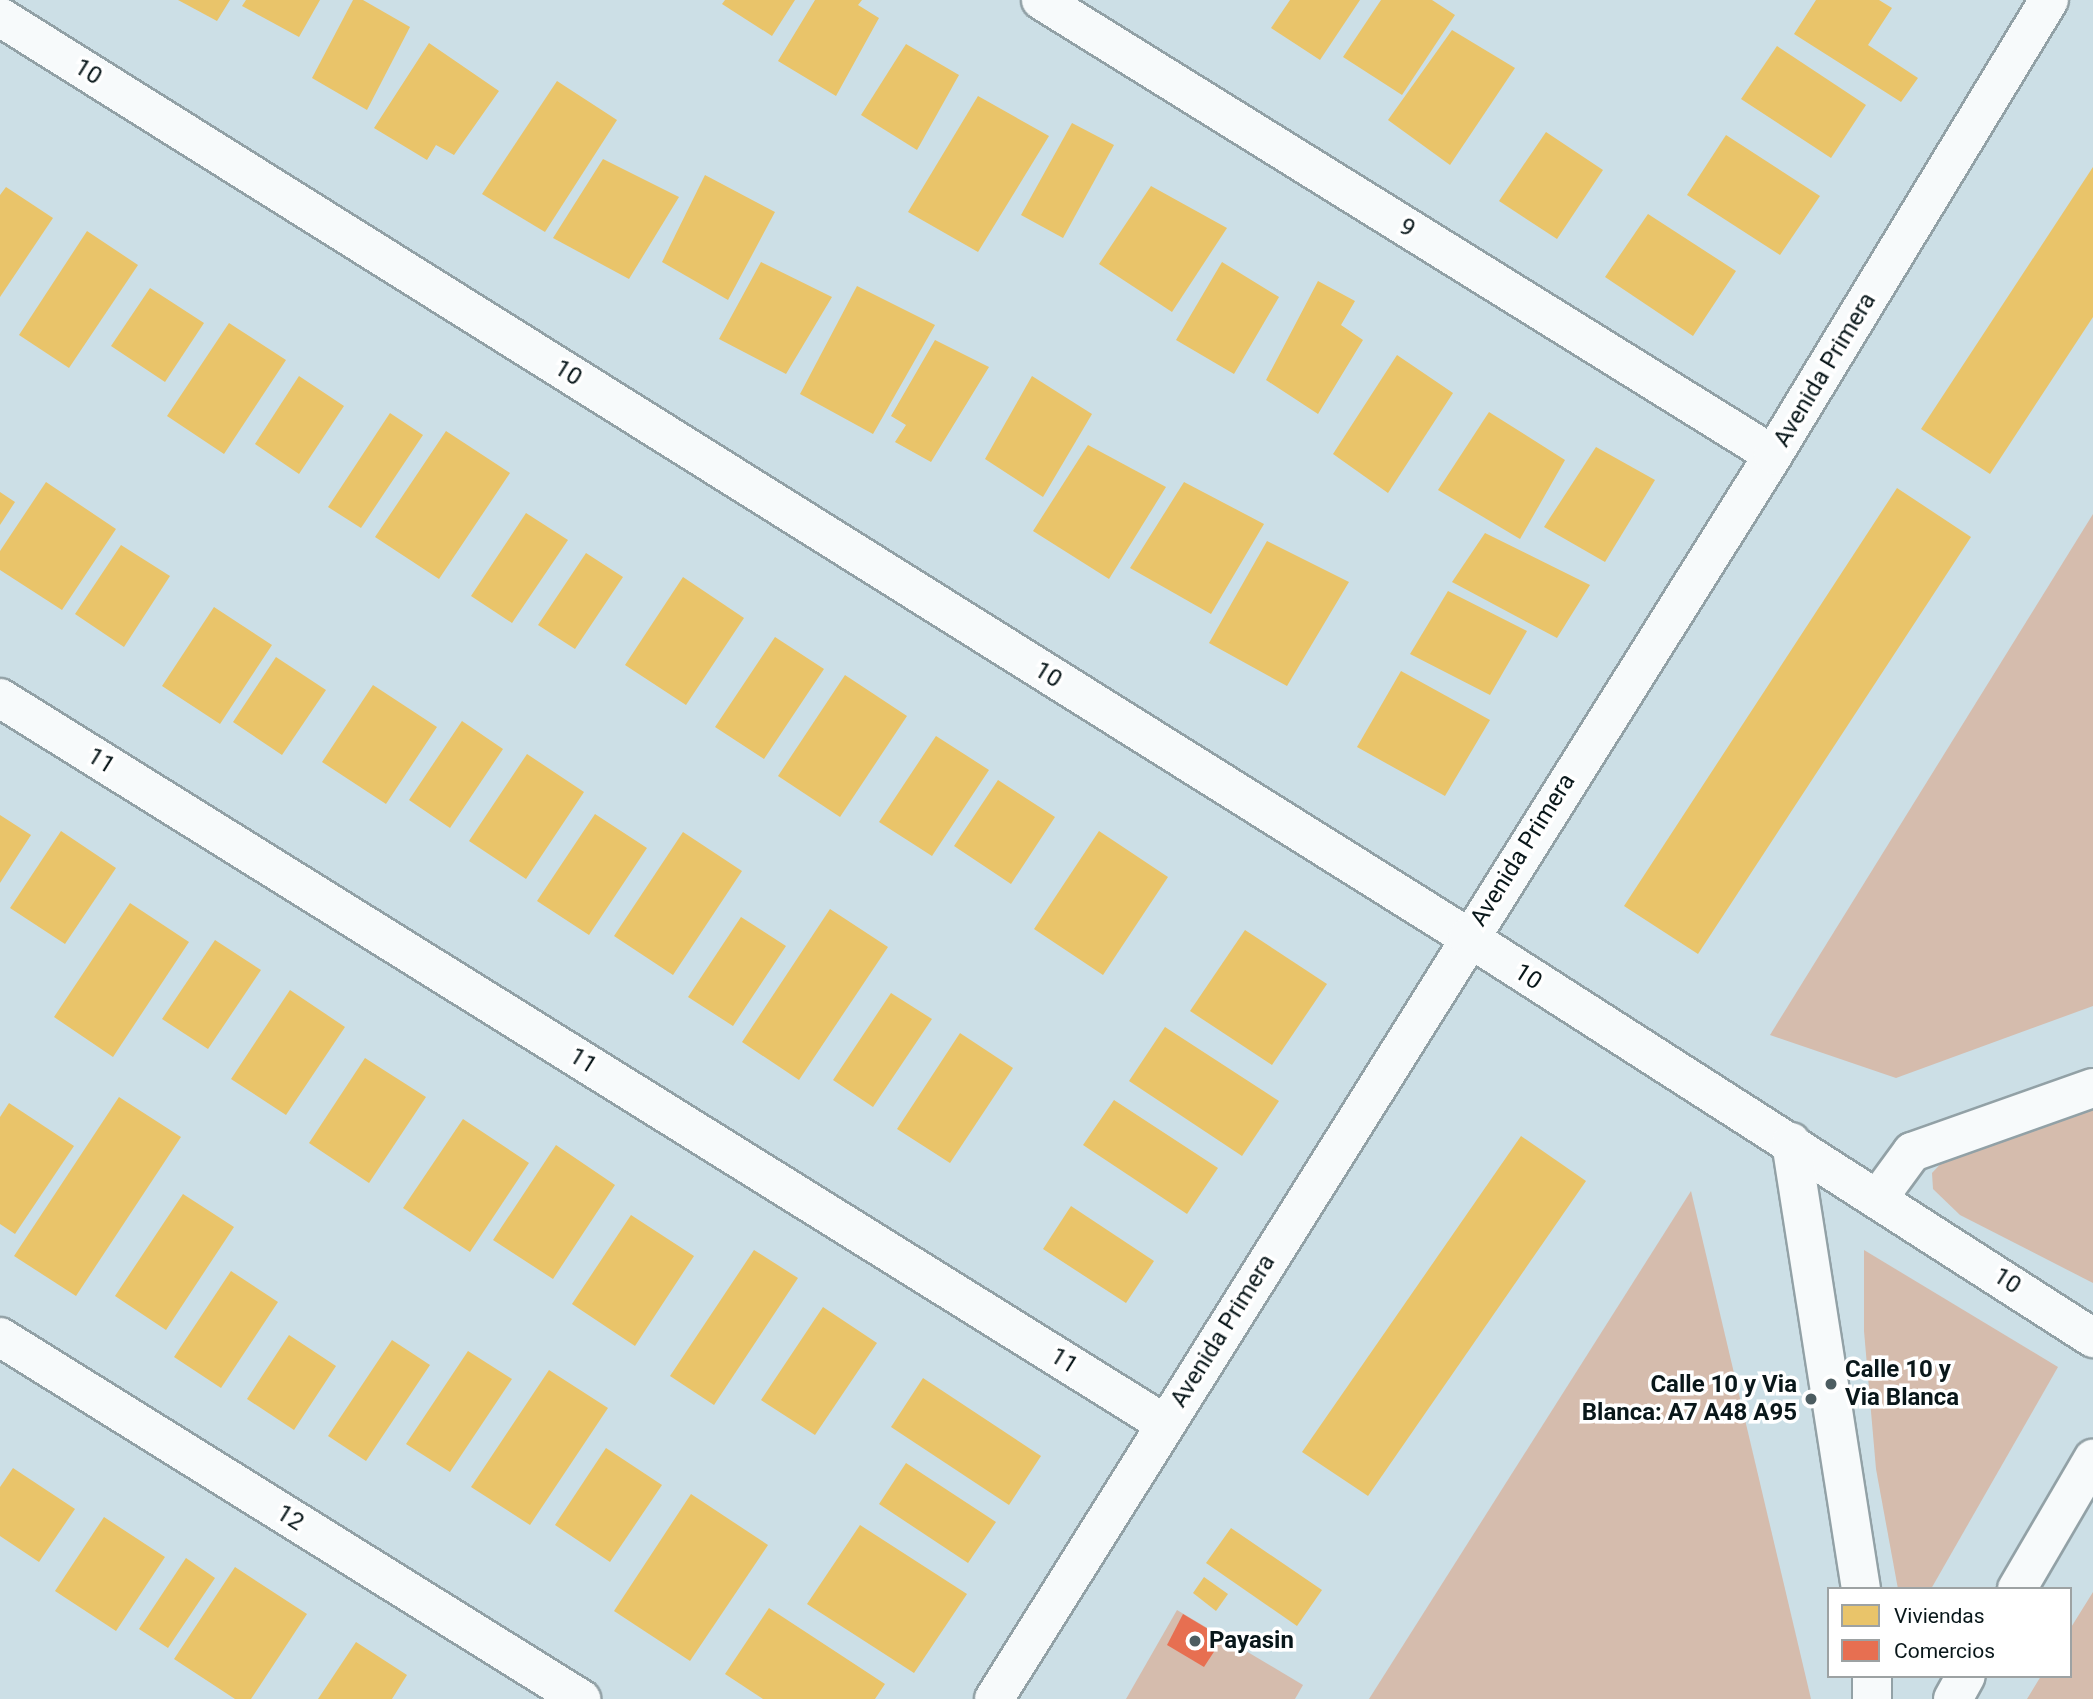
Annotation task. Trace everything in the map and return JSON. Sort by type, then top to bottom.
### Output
[{"type":"street","name":"9","points":[[1041,0],[1773,455]]},
{"type":"street","name":"Avenida Primera","points":[[994,1699],[1468,937],[1773,455],[2049,0]]},
{"type":"street","name":"10","points":[[0,17],[1468,937],[1879,1197],[2093,1338]]},
{"type":"street","name":"11","points":[[0,698],[1165,1424]]},
{"type":"street","points":[[1879,1197],[1912,1152],[2093,1088]]},
{"type":"street","points":[[1791,1143],[1861,1587]]},
{"type":"street","name":"12","points":[[0,1337],[580,1699]]},
{"type":"street","points":[[2018,1587],[2093,1459]]},
{"type":"street","points":[[1872,1678],[1872,1699]]},
{"type":"street","points":[[1953,1699],[1965,1678]]},
{"type":"shaded area","points":[[2093,514],[2093,1006],[1896,1078],[1770,1035]]},
{"type":"shaded area","points":[[2093,1107],[2093,1283],[1960,1215],[1933,1189],[1932,1173],[1946,1158]]},
{"type":"shaded area","points":[[1691,1191],[1811,1699],[1369,1699]]},
{"type":"shaded area","points":[[1864,1250],[2058,1367],[1932,1587],[1898,1587],[1876,1469],[1864,1331]]},
{"type":"shaded area","points":[[2093,1592],[2093,1699],[2027,1699],[2040,1678],[2072,1678],[2072,1626]]},
{"type":"shaded area","points":[[1177,1610],[1303,1685],[1295,1699],[1126,1699]]},
{"type":"building: Viviendas","points":[[178,0],[230,0],[217,21]]},
{"type":"building: Viviendas","points":[[246,0],[320,0],[299,37],[242,6]]},
{"type":"building: Viviendas","points":[[353,0],[363,0],[410,27],[367,110],[312,78]]},
{"type":"building: Viviendas","points":[[725,0],[795,0],[772,36],[722,4]]},
{"type":"building: Viviendas","points":[[815,0],[862,0],[858,5],[879,18],[836,96],[778,61]]},
{"type":"building: Viviendas","points":[[1290,0],[1360,0],[1320,60],[1271,28]]},
{"type":"building: Viviendas","points":[[1381,0],[1432,0],[1455,15],[1402,95],[1343,57]]},
{"type":"building: Viviendas","points":[[1816,0],[1879,0],[1892,8],[1868,45],[1918,78],[1901,102],[1794,34]]},
{"type":"building: Viviendas","points":[[1452,30],[1515,68],[1450,165],[1388,120]]},
{"type":"building: Viviendas","points":[[429,43],[499,91],[454,155],[436,145],[427,160],[374,128]]},
{"type":"building: Viviendas","points":[[906,44],[959,75],[917,150],[861,115]]},
{"type":"building: Viviendas","points":[[1777,46],[1866,105],[1831,158],[1741,99]]},
{"type":"building: Viviendas","points":[[557,81],[617,120],[545,232],[482,194]]},
{"type":"building: Viviendas","points":[[978,96],[1049,136],[978,252],[908,212]]},
{"type":"building: Viviendas","points":[[1072,123],[1114,145],[1063,238],[1021,215]]},
{"type":"building: Viviendas","points":[[1546,132],[1603,170],[1557,239],[1499,201]]},
{"type":"building: Viviendas","points":[[1726,135],[1820,196],[1780,255],[1687,195]]},
{"type":"building: Viviendas","points":[[603,159],[679,197],[629,279],[553,238]]},
{"type":"building: Viviendas","points":[[2093,167],[2093,317],[1990,474],[1921,429]]},
{"type":"building: Viviendas","points":[[705,175],[775,212],[728,300],[662,262]]},
{"type":"building: Viviendas","points":[[1151,186],[1227,228],[1172,312],[1099,264]]},
{"type":"building: Viviendas","points":[[6,187],[53,218],[0,297],[0,195]]},
{"type":"building: Viviendas","points":[[1648,214],[1736,271],[1693,336],[1605,277]]},
{"type":"building: Viviendas","points":[[87,231],[138,265],[69,368],[19,335]]},
{"type":"building: Viviendas","points":[[761,262],[832,297],[786,374],[719,339]]},
{"type":"building: Viviendas","points":[[1222,262],[1279,297],[1234,374],[1176,340]]},
{"type":"building: Viviendas","points":[[1318,281],[1355,301],[1341,325],[1363,340],[1318,414],[1266,380]]},
{"type":"building: Viviendas","points":[[857,286],[935,325],[873,434],[800,394]]},
{"type":"building: Viviendas","points":[[150,288],[204,323],[165,382],[111,346]]},
{"type":"building: Viviendas","points":[[229,323],[286,360],[224,454],[167,416]]},
{"type":"building: Viviendas","points":[[935,340],[989,367],[931,462],[895,442],[906,425],[891,416]]},
{"type":"building: Viviendas","points":[[1397,355],[1453,393],[1388,493],[1333,454]]},
{"type":"building: Viviendas","points":[[299,376],[344,406],[299,474],[255,444]]},
{"type":"building: Viviendas","points":[[1032,376],[1092,414],[1043,497],[985,459]]},
{"type":"building: Viviendas","points":[[1489,412],[1565,460],[1520,539],[1438,490]]},
{"type":"building: Viviendas","points":[[390,413],[423,435],[361,528],[328,507]]},
{"type":"building: Viviendas","points":[[446,431],[510,473],[439,579],[375,537]]},
{"type":"building: Viviendas","points":[[1088,445],[1166,487],[1109,579],[1033,531]]},
{"type":"building: Viviendas","points":[[1596,447],[1655,480],[1605,562],[1544,527]]},
{"type":"building: Viviendas","points":[[46,482],[116,529],[62,610],[0,570],[0,551]]},
{"type":"building: Viviendas","points":[[1184,482],[1264,524],[1211,614],[1130,568]]},
{"type":"building: Viviendas","points":[[1897,488],[1971,537],[1698,954],[1624,906]]},
{"type":"building: Viviendas","points":[[0,492],[15,502],[0,525]]},
{"type":"building: Viviendas","points":[[526,513],[568,540],[512,623],[471,596]]},
{"type":"building: Viviendas","points":[[1485,533],[1590,585],[1557,638],[1452,582]]},
{"type":"building: Viviendas","points":[[1267,541],[1349,582],[1287,686],[1209,643]]},
{"type":"building: Viviendas","points":[[121,545],[170,576],[124,647],[75,614]]},
{"type":"building: Viviendas","points":[[586,553],[623,577],[575,649],[538,625]]},
{"type":"building: Viviendas","points":[[683,577],[744,618],[686,705],[625,665]]},
{"type":"building: Viviendas","points":[[1448,591],[1527,631],[1490,695],[1410,654]]},
{"type":"building: Viviendas","points":[[214,607],[272,645],[220,724],[162,686]]},
{"type":"building: Viviendas","points":[[775,637],[824,669],[764,759],[715,727]]},
{"type":"building: Viviendas","points":[[276,657],[326,690],[282,755],[233,722]]},
{"type":"building: Viviendas","points":[[1401,671],[1490,720],[1445,796],[1357,747]]},
{"type":"building: Viviendas","points":[[845,675],[907,716],[840,817],[778,776]]},
{"type":"building: Viviendas","points":[[373,685],[437,727],[386,804],[322,762]]},
{"type":"building: Viviendas","points":[[462,721],[503,749],[450,828],[409,800]]},
{"type":"building: Viviendas","points":[[936,736],[989,770],[932,856],[879,822]]},
{"type":"building: Viviendas","points":[[527,754],[584,792],[526,879],[469,841]]},
{"type":"building: Viviendas","points":[[998,780],[1055,817],[1011,884],[954,846]]},
{"type":"building: Viviendas","points":[[595,814],[647,848],[589,935],[537,901]]},
{"type":"building: Viviendas","points":[[0,815],[31,835],[0,883]]},
{"type":"building: Viviendas","points":[[61,831],[116,868],[65,944],[10,908]]},
{"type":"building: Viviendas","points":[[1099,831],[1168,877],[1103,975],[1034,929]]},
{"type":"building: Viviendas","points":[[683,832],[742,871],[673,975],[614,936]]},
{"type":"building: Viviendas","points":[[130,903],[189,942],[113,1057],[54,1017]]},
{"type":"building: Viviendas","points":[[830,909],[888,947],[799,1080],[742,1042]]},
{"type":"building: Viviendas","points":[[741,917],[786,946],[733,1026],[688,997]]},
{"type":"building: Viviendas","points":[[1245,930],[1327,984],[1272,1065],[1190,1011]]},
{"type":"building: Viviendas","points":[[215,940],[261,970],[208,1049],[162,1019]]},
{"type":"building: Viviendas","points":[[290,990],[345,1027],[286,1115],[231,1079]]},
{"type":"building: Viviendas","points":[[891,993],[932,1019],[873,1107],[833,1080]]},
{"type":"building: Viviendas","points":[[1165,1027],[1279,1101],[1242,1156],[1129,1081]]},
{"type":"building: Viviendas","points":[[960,1033],[1013,1068],[950,1163],[897,1129]]},
{"type":"building: Viviendas","points":[[365,1058],[426,1097],[369,1183],[309,1143]]},
{"type":"building: Viviendas","points":[[119,1097],[181,1137],[76,1296],[14,1256]]},
{"type":"building: Viviendas","points":[[1114,1100],[1218,1168],[1187,1214],[1083,1145]]},
{"type":"building: Viviendas","points":[[9,1103],[74,1146],[15,1234],[0,1224],[0,1117]]},
{"type":"building: Viviendas","points":[[463,1119],[529,1163],[470,1252],[403,1208]]},
{"type":"building: Viviendas","points":[[1521,1136],[1586,1181],[1368,1496],[1302,1452]]},
{"type":"building: Viviendas","points":[[556,1145],[615,1185],[553,1279],[493,1240]]},
{"type":"building: Viviendas","points":[[183,1194],[234,1227],[166,1330],[115,1296]]},
{"type":"building: Viviendas","points":[[1071,1206],[1154,1261],[1126,1303],[1043,1249]]},
{"type":"building: Viviendas","points":[[631,1215],[694,1256],[635,1346],[572,1304]]},
{"type":"building: Viviendas","points":[[754,1250],[798,1278],[714,1405],[670,1376]]},
{"type":"building: Viviendas","points":[[231,1271],[278,1302],[221,1388],[174,1357]]},
{"type":"building: Viviendas","points":[[823,1307],[877,1343],[815,1435],[761,1400]]},
{"type":"building: Viviendas","points":[[289,1335],[336,1366],[294,1430],[247,1399]]},
{"type":"building: Viviendas","points":[[392,1340],[430,1365],[366,1461],[328,1436]]},
{"type":"building: Viviendas","points":[[468,1351],[512,1379],[450,1472],[406,1444]]},
{"type":"building: Viviendas","points":[[549,1370],[608,1408],[530,1525],[471,1487]]},
{"type":"building: Viviendas","points":[[923,1378],[1041,1456],[1009,1505],[891,1427]]},
{"type":"building: Viviendas","points":[[606,1448],[662,1485],[610,1562],[555,1525]]},
{"type":"building: Viviendas","points":[[906,1463],[996,1522],[968,1563],[879,1504]]},
{"type":"building: Viviendas","points":[[13,1468],[75,1509],[39,1562],[0,1536],[0,1487]]},
{"type":"building: Viviendas","points":[[691,1494],[768,1545],[690,1661],[614,1611]]},
{"type":"building: Viviendas","points":[[104,1517],[165,1557],[116,1631],[55,1591]]},
{"type":"building: Viviendas","points":[[860,1525],[967,1594],[914,1673],[807,1604]]},
{"type":"building: Viviendas","points":[[1231,1528],[1322,1590],[1297,1626],[1206,1563]]},
{"type":"building: Viviendas","points":[[186,1558],[215,1578],[168,1648],[139,1629]]},
{"type":"building: Viviendas","points":[[235,1567],[307,1614],[251,1699],[235,1699],[174,1659]]},
{"type":"building: Viviendas","points":[[1204,1577],[1228,1594],[1216,1611],[1193,1593]]},
{"type":"building: Viviendas","points":[[769,1608],[885,1684],[875,1699],[763,1699],[725,1674]]},
{"type":"building: Viviendas","points":[[356,1642],[407,1675],[392,1699],[318,1699]]},
{"type":"building: Comercios","name":"Payasin","points":[[1183,1614],[1223,1638],[1204,1667],[1167,1645]]},
{"type":"place","name":"Calle 10 y Via Blanca","points":[[1831,1384]]},
{"type":"place","name":"Calle 10 y Via Blanca: A7 A48 A95","points":[[1811,1399]]},
{"type":"place","name":"Payasin","points":[[1195,1641]]}]
